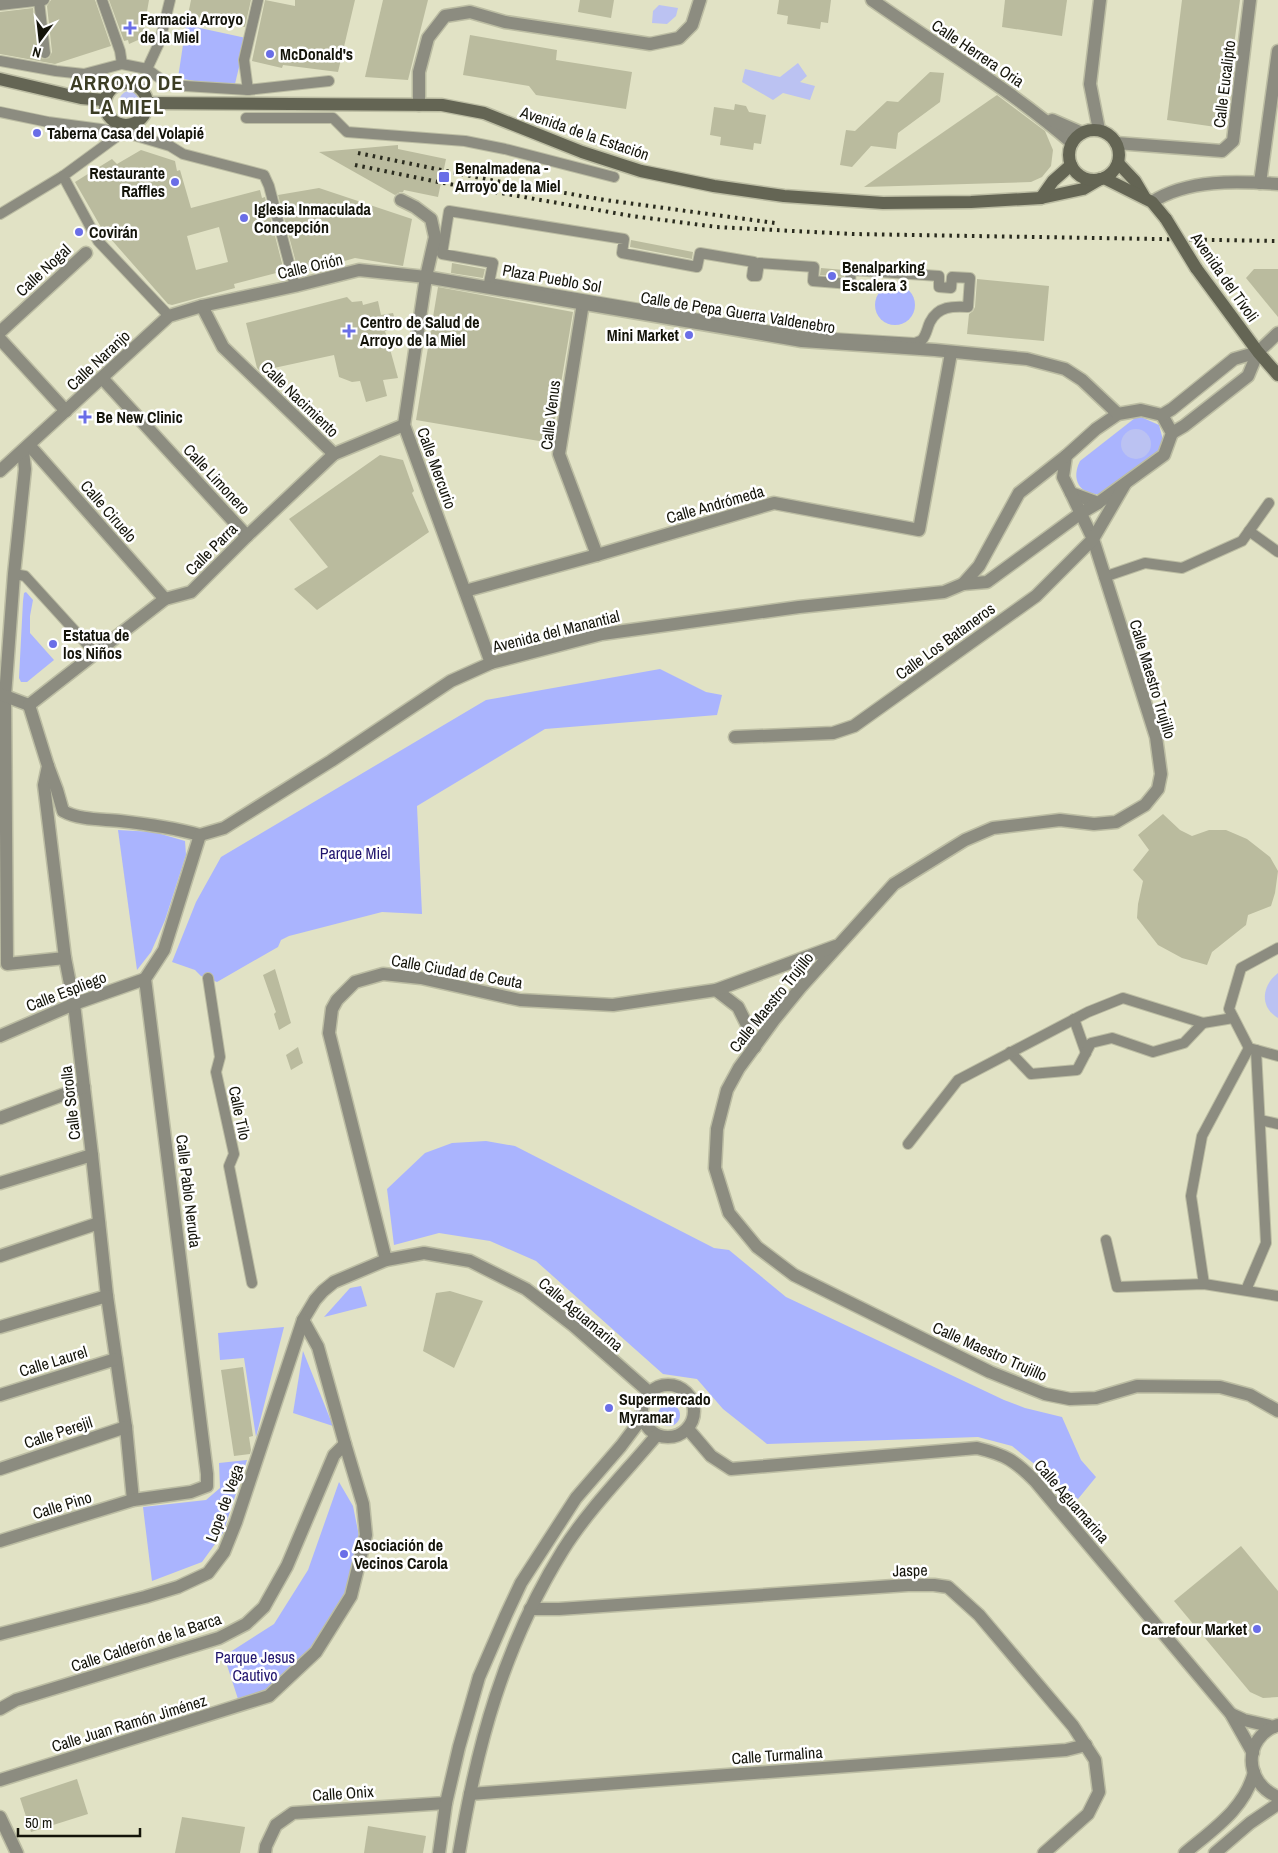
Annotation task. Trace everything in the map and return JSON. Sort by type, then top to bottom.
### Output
[{"type":"main road","points":[[0,79],[81,98],[104,100]]},
{"type":"main road","points":[[123,82],[137,85],[142,90],[147,103],[143,116],[123,129],[106,114],[104,100],[110,88],[123,82]]},
{"type":"main road","name":"Avenida de la Estación","points":[[147,103],[442,105],[484,113],[582,152],[641,171],[714,186],[784,196],[883,203],[971,202],[1041,198],[1083,189],[1102,178]]},
{"type":"main road","points":[[1099,130],[1112,137],[1116,143],[1119,156],[1118,163],[1115,169],[1102,178],[1091,179],[1083,177],[1071,165],[1070,150],[1072,142],[1082,133],[1099,130]]},
{"type":"main road","name":"Avenida del Tívoli","points":[[1118,163],[1166,219],[1196,268],[1258,352],[1278,375]]},
{"type":"main road","points":[[1041,198],[1053,181],[1071,165]]},
{"type":"main road","points":[[1102,178],[1148,200]]},
{"type":"street","points":[[102,0],[120,51],[122,64]]},
{"type":"street","points":[[147,69],[160,41],[170,0]]},
{"type":"street","points":[[248,90],[244,60],[258,0]]},
{"type":"street","points":[[419,105],[419,72],[428,38],[445,16],[470,12],[505,22],[650,44],[679,38],[692,25],[700,0]]},
{"type":"street","name":"Calle Herrera Oria","points":[[872,0],[1042,116],[1072,142]]},
{"type":"street","points":[[1099,130],[1090,84],[1100,0]]},
{"type":"street","name":"Calle Eucalipto","points":[[1116,143],[1222,152],[1233,141],[1250,0]]},
{"type":"street","points":[[0,5],[36,1],[45,54]]},
{"type":"street","points":[[1260,183],[1278,51]]},
{"type":"street","points":[[0,61],[84,74],[122,64],[147,69],[169,85],[248,90],[329,81]]},
{"type":"street","points":[[0,112],[48,122],[123,129],[170,146],[183,154],[264,175],[269,186],[295,286]]},
{"type":"street","name":"Calle Herrera Oria","points":[[1042,116],[1082,133]]},
{"type":"street","points":[[246,118],[332,118],[347,132],[464,141],[505,149],[614,177]]},
{"type":"street","points":[[0,214],[63,176],[123,129]]},
{"type":"street","points":[[1268,132],[1278,140]]},
{"type":"street","points":[[63,176],[98,242],[169,316]]},
{"type":"street","points":[[1148,200],[1206,184],[1278,184]]},
{"type":"street","name":"Calle Mercurio","points":[[401,200],[415,207],[431,219],[435,237],[426,277],[404,425],[491,663]]},
{"type":"street","name":"Plaza Pueblo Sol","points":[[449,211],[624,239],[622,253],[697,267],[700,253],[754,262],[752,276],[757,276],[759,263],[814,268],[813,281],[850,284],[851,270],[939,276],[939,287],[951,288],[952,276],[970,278],[968,307],[950,306],[939,311],[930,320],[922,340],[915,343],[801,336],[489,283],[493,263],[442,254],[449,211]]},
{"type":"street","name":"Calle Nogal","points":[[0,332],[86,253]]},
{"type":"street","name":"Calle Orión","points":[[202,306],[359,270],[426,277]]},
{"type":"street","name":"Calle de Pepa Guerra Valdenebro","points":[[426,277],[802,342],[935,350],[1026,359],[1065,369],[1082,380],[1118,414]]},
{"type":"street","name":"Calle Venus","points":[[583,303],[559,454],[597,555]]},
{"type":"street","name":"Calle Naranjo","points":[[0,471],[169,316],[202,306]]},
{"type":"street","name":"Calle Nacimiento","points":[[202,306],[224,347],[334,454],[404,425]]},
{"type":"street","points":[[1258,352],[1234,359],[1162,415],[1172,433],[1184,426],[1248,376],[1258,352],[1278,333]]},
{"type":"street","points":[[0,339],[66,411]]},
{"type":"street","name":"Calle Andrómeda","points":[[465,591],[597,555],[774,503],[919,530],[951,353]]},
{"type":"street","name":"Calle Limonero","points":[[102,378],[247,536]]},
{"type":"street","name":"Avenida del Manantial","points":[[963,584],[979,566],[1019,493],[1066,456],[1096,429],[1118,414],[1141,410],[1162,415]]},
{"type":"street","name":"Avenida del Manantial","points":[[200,836],[224,828],[331,762],[451,681],[491,663],[602,634],[799,607],[944,592],[963,584],[987,582],[1164,455],[1172,433]]},
{"type":"street","points":[[26,448],[3,695],[7,964],[65,958]]},
{"type":"street","name":"Calle Ciruelo","points":[[26,448],[164,599]]},
{"type":"street","name":"Calle Parra","points":[[29,704],[164,599],[191,592],[334,454]]},
{"type":"street","points":[[1066,456],[1063,477],[1071,492],[1098,504]]},
{"type":"street","name":"Calle Los Bataneros","points":[[735,737],[833,732],[854,726],[1036,596],[1093,539],[1125,484]]},
{"type":"street","name":"Calle Maestro Trujillo","points":[[1071,492],[1093,539],[1156,737],[1161,774],[1158,789],[1145,805],[1116,822],[1094,824],[1060,820],[993,828],[965,840],[894,884],[779,1013],[740,1068],[727,1090],[716,1129],[715,1168],[728,1213],[757,1247],[794,1275],[990,1372],[1045,1394],[1070,1399],[1096,1398],[1137,1386],[1220,1387],[1250,1395],[1278,1411]]},
{"type":"street","points":[[1104,577],[1145,563],[1182,568],[1242,542],[1269,503]]},
{"type":"street","points":[[1249,531],[1278,552]]},
{"type":"street","points":[[14,574],[25,576],[95,653]]},
{"type":"street","points":[[3,695],[29,704]]},
{"type":"street","name":"Calle Sorolla","points":[[29,704],[48,766],[44,785],[65,958],[74,1004],[106,1296],[126,1427],[133,1500]]},
{"type":"street","points":[[48,766],[63,811],[72,816],[178,829],[200,836],[164,950],[145,979]]},
{"type":"street","name":"Calle Ciudad de Ceuta","points":[[386,1260],[329,1033],[332,1009],[337,1000],[355,982],[382,974],[421,978],[520,1000],[613,1005],[716,990],[838,945]]},
{"type":"street","points":[[1246,1290],[1266,1243],[1260,1120],[1252,1049],[1229,1009],[1241,968],[1278,948]]},
{"type":"street","name":"Calle Tilo","points":[[208,978],[220,1057],[216,1072],[234,1154],[229,1166],[252,1283]]},
{"type":"street","name":"Calle Espliego","points":[[0,1036],[74,1004],[145,979]]},
{"type":"street","name":"Calle Pablo Neruda","points":[[133,1500],[191,1492],[207,1486],[145,979]]},
{"type":"street","points":[[716,990],[738,1007],[748,1027],[754,1047]]},
{"type":"street","points":[[908,1144],[958,1080],[1074,1019],[1123,998],[1204,1023],[1233,1018]]},
{"type":"street","points":[[1074,1019],[1086,1053]]},
{"type":"street","points":[[1010,1052],[1031,1074],[1076,1070],[1091,1043],[1112,1038],[1153,1052],[1184,1043],[1204,1023]]},
{"type":"street","points":[[1252,1049],[1278,1056]]},
{"type":"street","points":[[1204,1284],[1190,1196],[1195,1170],[1202,1136],[1252,1049]]},
{"type":"street","points":[[0,1118],[84,1087]]},
{"type":"street","points":[[1260,1120],[1278,1124]]},
{"type":"street","points":[[0,1183],[92,1155]]},
{"type":"street","points":[[0,1256],[99,1223]]},
{"type":"street","points":[[1106,1240],[1117,1287],[1204,1284],[1278,1296]]},
{"type":"street","name":"Calle Aguamarina","points":[[303,1320],[322,1291],[334,1282],[386,1260],[424,1253],[470,1261],[526,1289],[574,1326],[649,1392]]},
{"type":"street","points":[[0,1327],[106,1296]]},
{"type":"street","name":"Calle Juan Ramón Jiménez","points":[[0,1780],[269,1696],[316,1652],[351,1596],[366,1535],[363,1504],[318,1347],[303,1320]]},
{"type":"street","name":"Lope de Vega","points":[[0,1634],[145,1597],[178,1587],[208,1573],[224,1552],[236,1522],[303,1320]]},
{"type":"street","name":"Calle Laurel","points":[[0,1395],[116,1359]]},
{"type":"street","points":[[666,1384],[679,1387],[686,1392],[693,1402],[695,1410],[693,1420],[688,1428],[679,1435],[670,1438],[656,1436],[644,1424],[642,1418],[641,1408],[649,1392],[657,1386],[666,1384]]},
{"type":"street","points":[[439,1853],[446,1803],[459,1747],[479,1678],[521,1583],[576,1498],[621,1446],[642,1418]]},
{"type":"street","name":"Calle Perejil","points":[[0,1468],[126,1427]]},
{"type":"street","name":"Calle Aguamarina","points":[[688,1428],[711,1456],[732,1469],[977,1448],[999,1453],[1016,1462],[1034,1480],[1231,1714],[1252,1753]]},
{"type":"street","points":[[459,1853],[478,1752],[500,1678],[530,1609],[563,1549],[607,1492],[656,1436]]},
{"type":"street","name":"Calle Calderón de la Barca","points":[[0,1709],[16,1700],[219,1638],[246,1624],[264,1607],[287,1566],[334,1455],[345,1444]]},
{"type":"street","name":"Calle Pino","points":[[0,1541],[133,1500]]},
{"type":"street","name":"Jaspe","points":[[530,1609],[559,1610],[908,1585],[948,1587],[979,1615],[1073,1726],[1095,1760],[1099,1792],[1088,1814],[1044,1853]]},
{"type":"street","points":[[1231,1714],[1244,1720],[1276,1726]]},
{"type":"street","points":[[1276,1726],[1260,1737],[1252,1753],[1252,1763],[1254,1772],[1262,1787],[1278,1796]]},
{"type":"street","name":"Calle Turmalina","points":[[470,1794],[1066,1750],[1086,1745]]},
{"type":"street","points":[[1185,1853],[1228,1817],[1245,1796],[1254,1772]]},
{"type":"street","name":"Calle Onix","points":[[265,1853],[266,1846],[276,1825],[293,1813],[446,1803]]},
{"type":"street","points":[[1216,1853],[1250,1824],[1278,1804]]},
{"type":"street","points":[[0,1817],[17,1853]]},
{"type":"green space","points":[[186,25],[246,38],[234,88],[178,78]]},
{"type":"green space","points":[[895,285],[909,291],[915,305],[909,319],[895,325],[881,319],[875,305],[881,291]]},
{"type":"green space","points":[[1141,417],[1159,425],[1163,440],[1158,451],[1103,494],[1095,494],[1083,490],[1077,481],[1076,475],[1080,461],[1135,418]]},
{"type":"green space","points":[[26,592],[33,600],[30,616],[30,633],[54,660],[27,682],[21,682],[19,678],[23,601],[24,593]]},
{"type":"green space","name":"Parque Miel","points":[[660,669],[706,692],[722,695],[717,715],[545,729],[417,806],[422,914],[382,912],[289,936],[281,940],[278,947],[217,982],[201,976],[195,970],[172,962],[196,902],[221,857],[486,700]]},
{"type":"green space","points":[[118,830],[154,832],[185,841],[186,855],[165,920],[151,952],[137,970]]},
{"type":"green space","points":[[486,1141],[515,1146],[714,1248],[729,1250],[786,1297],[1004,1400],[1025,1408],[1062,1417],[1081,1460],[1096,1477],[1078,1499],[1012,1446],[978,1437],[767,1444],[723,1409],[697,1379],[663,1374],[536,1261],[490,1241],[439,1233],[394,1245],[387,1189],[425,1153],[452,1143]]},
{"type":"green space","points":[[361,1286],[367,1306],[324,1317],[350,1288]]},
{"type":"green space","points":[[284,1327],[256,1437],[244,1358],[220,1360],[218,1333]]},
{"type":"green space","points":[[303,1351],[333,1426],[293,1413]]},
{"type":"green space","points":[[665,1404],[673,1404],[680,1411],[680,1419],[673,1426],[665,1426],[658,1419],[658,1411]]},
{"type":"green space","points":[[247,1460],[223,1533],[202,1562],[152,1581],[143,1507],[206,1500],[220,1488],[219,1463]]},
{"type":"green space","name":"Parque Jesus Cautivo","points":[[339,1482],[353,1506],[359,1536],[345,1592],[309,1650],[267,1689],[238,1699],[224,1656],[274,1624],[308,1570]]},
{"type":"shaded area","points":[[659,5],[678,8],[676,16],[667,24],[652,23],[653,11]]},
{"type":"shaded area","points":[[798,63],[807,76],[800,82],[815,86],[810,100],[783,93],[773,100],[742,82],[745,69],[780,77]]},
{"type":"shaded area","points":[[130,91],[138,94],[141,102],[138,110],[130,113],[122,110],[119,102],[122,94]]},
{"type":"shaded area","points":[[1136,429],[1147,433],[1151,444],[1147,455],[1136,459],[1125,455],[1121,444],[1125,433]]},
{"type":"shaded area","points":[[1278,973],[1278,1018],[1268,1008],[1265,996],[1269,984]]},
{"type":"building","points":[[51,0],[95,0],[111,46],[55,64],[0,54],[0,12],[33,8],[38,54],[43,59],[49,58],[52,52],[47,6]]},
{"type":"building","points":[[109,0],[149,0],[144,29],[147,36],[129,44],[128,40],[124,41]]},
{"type":"building","points":[[191,0],[251,0],[245,27],[188,15]]},
{"type":"building","points":[[265,0],[295,6],[295,0],[355,0],[338,72],[283,65],[282,68],[252,61]]},
{"type":"building","points":[[383,0],[428,0],[408,80],[365,77]]},
{"type":"building","points":[[580,0],[614,0],[611,18],[578,12]]},
{"type":"building","points":[[779,0],[831,0],[828,23],[821,22],[820,29],[787,24],[788,16],[777,14]]},
{"type":"building","points":[[1005,0],[1067,0],[1062,36],[1002,27]]},
{"type":"building","points":[[1182,0],[1240,0],[1223,128],[1167,120]]},
{"type":"building","points":[[470,35],[557,50],[556,60],[632,72],[626,109],[536,95],[529,86],[463,75]]},
{"type":"building","points":[[930,72],[944,73],[940,102],[898,133],[896,149],[871,146],[852,167],[840,165],[846,130],[855,131],[887,101],[898,102]]},
{"type":"building","points":[[997,95],[1045,131],[1053,150],[1051,166],[1042,177],[1031,182],[864,187]]},
{"type":"building","points":[[735,104],[746,106],[749,112],[766,115],[761,144],[754,143],[753,150],[720,145],[721,137],[710,135],[714,107],[734,110]]},
{"type":"building","points":[[398,145],[398,149],[446,159],[438,197],[404,190],[395,195],[319,152]]},
{"type":"building","points":[[141,150],[175,161],[177,171],[180,170],[191,208],[260,190],[262,198],[265,197],[284,271],[234,284],[235,288],[172,305],[168,304],[102,229],[75,182],[112,159],[117,164]],"holes":[[[219,227],[228,262],[196,270],[187,236]]]},
{"type":"building","points":[[319,188],[412,219],[403,266],[355,258],[299,274],[278,195]]},
{"type":"building","points":[[631,240],[693,252],[692,259],[630,247]]},
{"type":"building","points":[[452,263],[485,269],[483,278],[451,273]]},
{"type":"building","points":[[821,268],[844,270],[844,277],[820,275]]},
{"type":"building","points":[[1254,269],[1278,269],[1278,317],[1246,278]]},
{"type":"building","points":[[977,279],[1049,286],[1044,341],[967,334],[969,314],[975,307]]},
{"type":"building","points":[[438,287],[573,312],[551,443],[416,420]]},
{"type":"building","points":[[347,297],[352,302],[362,301],[363,305],[378,301],[381,315],[393,313],[398,329],[385,331],[398,378],[383,380],[387,396],[366,402],[360,381],[352,382],[339,377],[334,355],[260,371],[257,368],[246,323]]},
{"type":"building","points":[[380,455],[403,460],[414,491],[412,493],[429,532],[317,610],[294,589],[328,567],[289,519]]},
{"type":"building","points":[[1163,814],[1180,830],[1192,836],[1209,830],[1226,830],[1247,839],[1270,857],[1278,871],[1271,906],[1248,915],[1246,925],[1212,952],[1207,965],[1182,958],[1158,945],[1137,918],[1143,881],[1133,870],[1149,850],[1138,835]]},
{"type":"building","points":[[275,969],[291,1023],[279,1030],[274,1014],[276,1012],[263,975]]},
{"type":"building","points":[[298,1047],[303,1063],[291,1070],[286,1055]]},
{"type":"building","points":[[450,1291],[483,1301],[454,1368],[423,1351],[436,1293]]},
{"type":"building","points":[[243,1367],[253,1436],[249,1437],[250,1454],[234,1456],[221,1370]]},
{"type":"building","points":[[1241,1546],[1278,1591],[1278,1697],[1263,1698],[1250,1692],[1174,1601]]},
{"type":"building","points":[[77,1779],[88,1814],[31,1832],[20,1798]]},
{"type":"building","points":[[182,1817],[245,1827],[240,1853],[175,1853]]},
{"type":"building","points":[[368,1826],[426,1836],[423,1853],[364,1853]]},
{"type":"railway","points":[[358,153],[485,179],[605,200],[775,223]]},
{"type":"railway","points":[[355,165],[438,182],[632,216],[717,227],[852,234],[1278,241]]},
{"type":"place","name":"Farmacia Arroyo de la Miel","points":[[130,28]]},
{"type":"place","name":"McDonald's","points":[[270,54]]},
{"type":"place","name":"Taberna Casa del Volapié","points":[[37,133]]},
{"type":"place","name":"Benalmadena - Arroyo de la Miel","points":[[444,177]]},
{"type":"place","name":"Restaurante Raffles","points":[[175,182]]},
{"type":"place","name":"Iglesia Inmaculada Concepción","points":[[244,218]]},
{"type":"place","name":"Covirán","points":[[79,232]]},
{"type":"place","name":"Benalparking Escalera 3","points":[[832,276]]},
{"type":"place","name":"Centro de Salud de Arroyo de la Miel","points":[[349,331]]},
{"type":"place","name":"Mini Market","points":[[689,335]]},
{"type":"place","name":"Be New Clinic","points":[[85,417]]},
{"type":"place","name":"Estatua de los Niños","points":[[53,644]]},
{"type":"place","name":"Supermercado Myramar","points":[[609,1408]]},
{"type":"place","name":"Asociación de Vecinos Carola","points":[[344,1554]]},
{"type":"place","name":"Carrefour Market","points":[[1257,1629]]},
{"type":"district","name":"ARROYO DE LA MIEL","points":[[127,95]]}]
